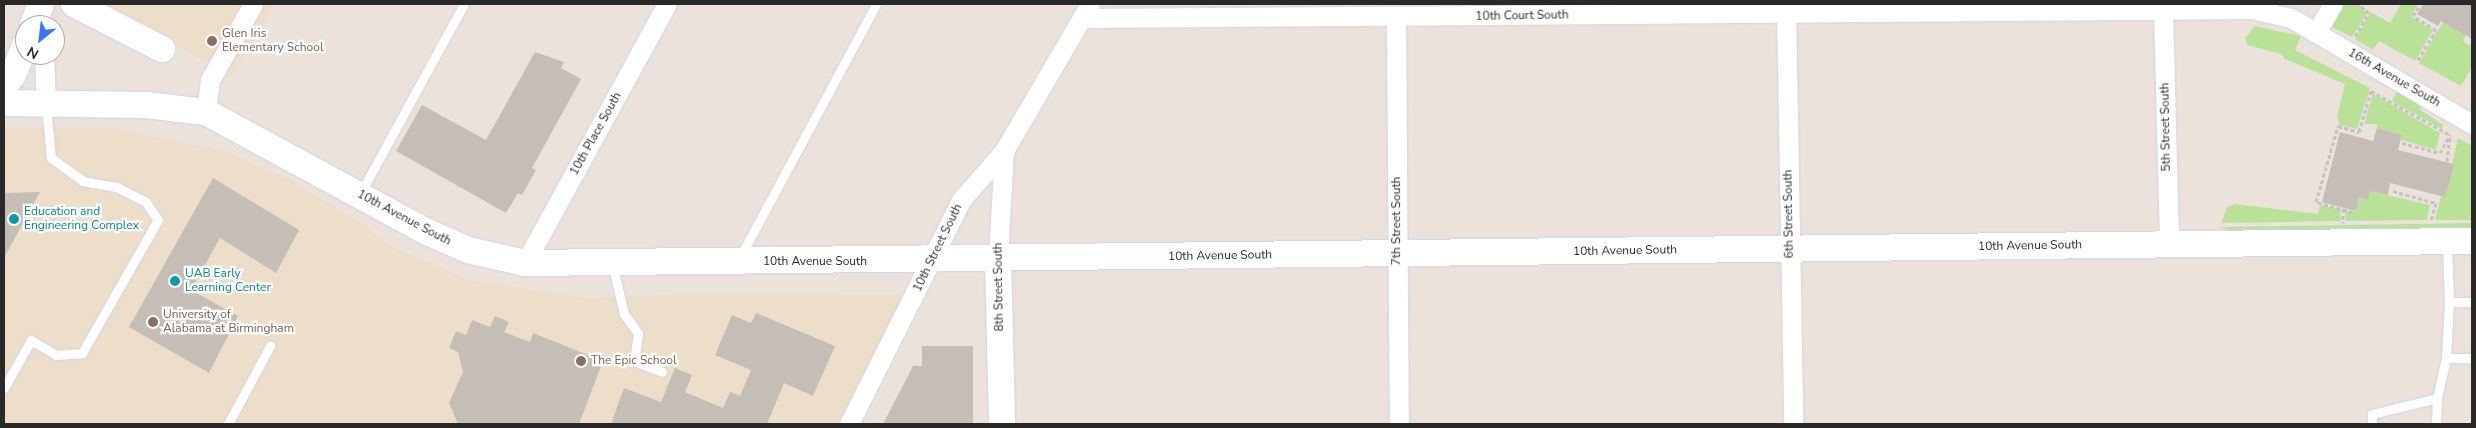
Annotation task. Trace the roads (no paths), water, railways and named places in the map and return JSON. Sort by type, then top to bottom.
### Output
[{"type":"street","points":[[74,4],[162,49]]},
{"type":"street","points":[[206,112],[210,80],[253,4]]},
{"type":"street","name":"10th Place South","points":[[525,263],[667,4]]},
{"type":"street","points":[[2316,33],[2333,4]]},
{"type":"street","name":"10th Court South","points":[[1086,11],[1396,17],[1786,8],[2252,9],[2291,18],[2316,33]]},
{"type":"street","name":"6th Street South","points":[[1786,8],[1793,424]]},
{"type":"street","name":"5th Street South","points":[[2163,10],[2169,244]]},
{"type":"street","name":"10th Street South","points":[[849,424],[932,262],[961,200],[1004,151],[1086,11]]},
{"type":"street","name":"7th Street South","points":[[1396,17],[1399,424]]},
{"type":"street","name":"16th Avenue South","points":[[2316,33],[2471,120]]},
{"type":"street","points":[[4,86],[14,76],[18,65]]},
{"type":"street","points":[[44,65],[46,102]]},
{"type":"street","name":"10th Avenue South","points":[[4,102],[146,105],[206,112],[468,250],[525,263],[932,262],[998,257],[2169,244],[2450,235]]},
{"type":"street","name":"8th Street South","points":[[1002,424],[998,257],[1004,151]]},
{"type":"lane","points":[[359,194],[464,4]]},
{"type":"lane","points":[[736,262],[876,4]]},
{"type":"lane","points":[[4,388],[31,340],[56,355],[82,353],[158,220],[146,202],[116,187],[83,181],[52,158],[46,102]]},
{"type":"lane","points":[[2436,424],[2436,398],[2446,358],[2450,235]]},
{"type":"lane","points":[[612,263],[624,314],[638,333],[634,361],[662,372]]},
{"type":"lane","points":[[2449,302],[2472,302]]},
{"type":"lane","points":[[228,424],[270,346]]},
{"type":"lane","points":[[2446,358],[2472,358]]},
{"type":"lane","points":[[2372,424],[2372,414],[2436,398]]},
{"type":"place","name":"Glen Iris Elementary School","points":[[212,41]]},
{"type":"place","name":"Education and Engineering Complex","points":[[14,219]]},
{"type":"place","name":"UAB Early Learning Center","points":[[175,281]]},
{"type":"place","name":"University of Alabama at Birmingham","points":[[153,322]]},
{"type":"place","name":"The Epic School","points":[[581,361]]}]
